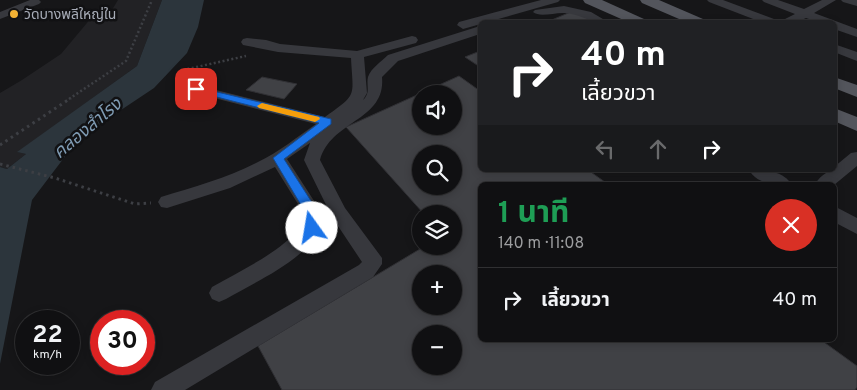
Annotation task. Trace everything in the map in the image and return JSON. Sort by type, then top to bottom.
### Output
[{"type":"main road","points":[[590,0],[635,20]]},
{"type":"main road","points":[[647,0],[693,20]]},
{"type":"main road","points":[[837,83],[857,92]]},
{"type":"main road","points":[[837,115],[857,125]]},
{"type":"street","points":[[500,0],[518,10]]},
{"type":"street","points":[[482,20],[554,0]]},
{"type":"street","points":[[714,0],[765,20]]},
{"type":"street","points":[[768,0],[822,20]]},
{"type":"street","points":[[793,20],[830,0]]},
{"type":"street","points":[[847,0],[857,3]]},
{"type":"street","points":[[0,16],[35,2]]},
{"type":"street","points":[[509,20],[546,10],[560,9],[580,12],[598,20]]},
{"type":"street","points":[[248,48],[266,44],[278,48],[357,55],[478,21]]},
{"type":"street","points":[[837,26],[857,33]]},
{"type":"street","points":[[163,390],[366,271],[372,264],[372,258],[338,212],[312,160],[316,146],[326,135],[364,107],[373,98],[376,90],[375,77],[380,68],[393,58],[478,31]]},
{"type":"street","points":[[837,49],[857,57]]},
{"type":"street","points":[[167,202],[240,178],[278,158],[353,104],[359,98],[360,93],[357,55]]},
{"type":"street","points":[[196,89],[327,122]]},
{"type":"street","points":[[827,182],[857,157]]},
{"type":"street","points":[[218,293],[291,249],[305,238],[312,228],[307,204],[278,158]]},
{"type":"street","points":[[837,215],[855,222]]},
{"type":"path","points":[[0,145],[126,61],[152,0]]},
{"type":"path","points":[[183,70],[248,48]]},
{"type":"path","points":[[0,164],[55,178],[135,204],[167,202]]},
{"type":"shaded area","points":[[118,0],[162,0],[137,66],[18,152],[26,154],[7,169],[0,167],[0,93],[61,54],[92,17],[109,15]]},
{"type":"water","name":"คลองสำโรง","points":[[162,0],[204,0],[198,27],[187,53],[154,88],[79,138],[32,200],[0,364],[0,167],[7,169],[26,154],[17,152],[137,66]]},
{"type":"building","points":[[573,11],[591,20],[552,20]]},
{"type":"building","points":[[478,52],[478,66],[465,57]]},
{"type":"building","points":[[459,76],[478,90],[478,172],[591,172],[605,182],[478,182],[478,342],[824,342],[857,366],[857,387],[855,390],[282,390],[258,346],[412,254],[462,255],[462,205],[416,205],[346,127],[412,97],[412,135],[462,135],[462,85],[439,85]]},
{"type":"building","points":[[262,77],[297,84],[284,99],[246,90]]},
{"type":"slow traffic","points":[[262,106],[315,119]]},
{"type":"place","name":"วัดบางพลีใหญ่ใน","points":[[14,14]]},
{"type":"route","points":[[196,89],[327,122],[278,158],[307,204],[312,218],[312,228]]}]
